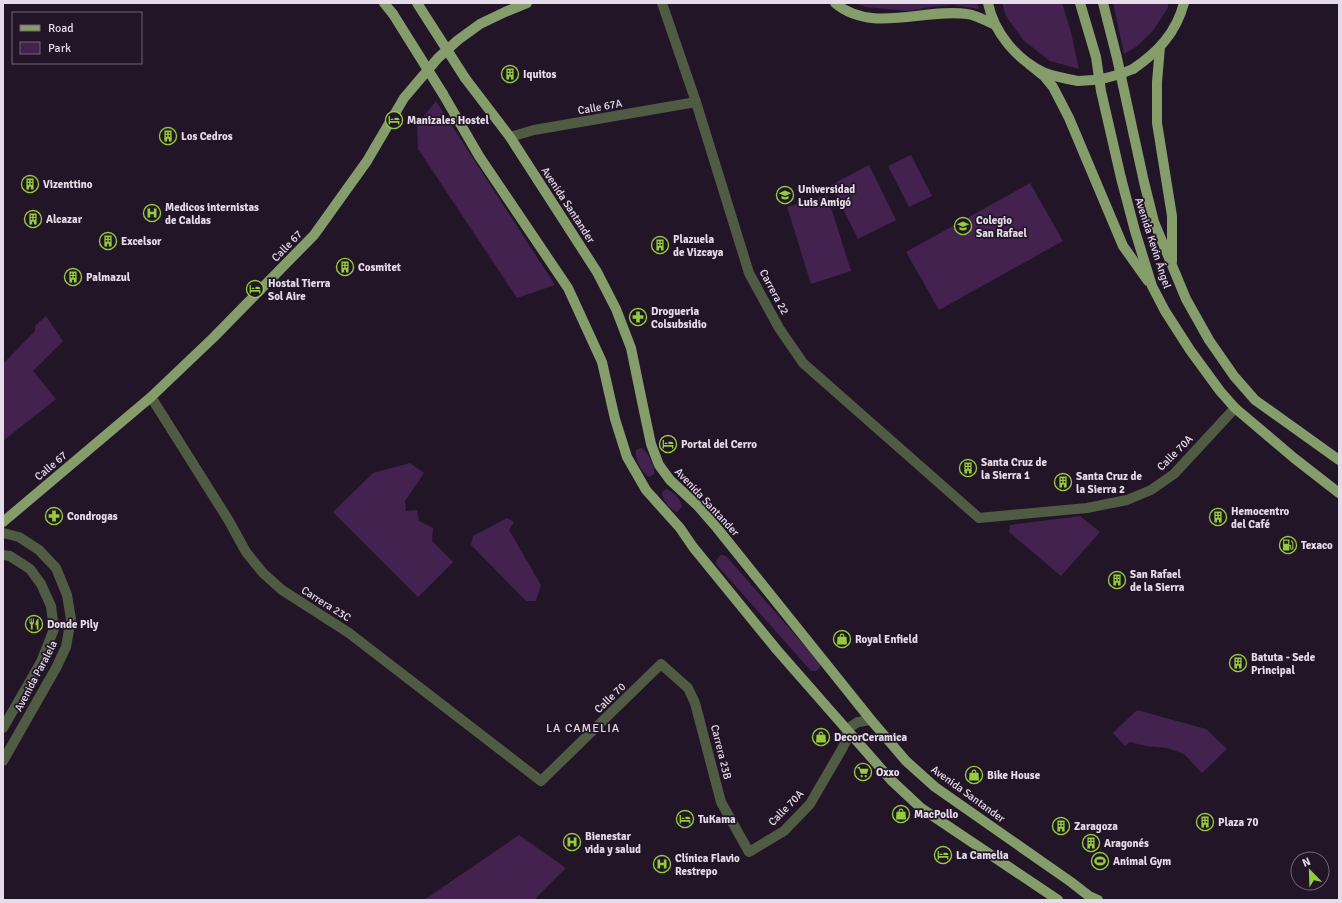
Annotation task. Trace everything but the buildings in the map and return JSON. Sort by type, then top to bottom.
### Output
[{"type":"main road","points":[[384,3],[393,14],[443,94],[479,156],[568,288],[602,362],[615,419],[627,457],[646,490],[680,528],[693,547],[777,650],[890,780],[921,808],[1058,900]]},
{"type":"main road","name":"Avenida Santander","points":[[417,3],[465,78],[510,137],[597,272],[616,309],[631,348],[651,444],[659,465],[670,480],[697,505],[717,528],[871,720],[906,761],[935,787],[1093,899]]},
{"type":"main road","name":"Calle 67","points":[[3,522],[151,397],[214,337],[314,235],[367,161],[404,98],[438,58],[458,40],[480,24],[527,3]]},
{"type":"main road","points":[[835,3],[856,15],[882,20],[928,14],[968,14],[995,25]]},
{"type":"main road","points":[[988,3],[995,25],[1004,40],[1016,53],[1044,76],[1053,87],[1069,118],[1123,246],[1152,286]]},
{"type":"main road","name":"Avenida Kevin Ángel","points":[[1080,3],[1096,57],[1101,91],[1135,231],[1152,286],[1165,311],[1190,350],[1220,391],[1235,408],[1294,458],[1339,493]]},
{"type":"main road","name":"Avenida Kevin Ángel","points":[[1103,3],[1113,38],[1154,222],[1186,299],[1209,340],[1234,376],[1255,400],[1339,460]]},
{"type":"main road","points":[[1029,64],[1044,72],[1061,78],[1078,81],[1104,79],[1119,75],[1133,69],[1160,47],[1176,26],[1184,3]]},
{"type":"main road","points":[[1160,47],[1157,82],[1157,124],[1172,216],[1172,267]]},
{"type":"street","name":"Carrera 22","points":[[662,3],[696,102],[750,273],[779,328],[803,363],[979,518]]},
{"type":"street","name":"Calle 67A","points":[[510,137],[534,130],[696,102]]},
{"type":"street","name":"Carrera 23C","points":[[151,397],[229,521],[246,552],[263,573],[282,590],[349,633],[542,782]]},
{"type":"street","name":"Calle 70A","points":[[979,518],[1088,508],[1126,500],[1152,490],[1174,474],[1235,408]]},
{"type":"street","name":"Avenida Paralela","points":[[3,534],[19,537],[39,550],[56,568],[67,595],[71,619],[66,647],[56,668],[3,761]]},
{"type":"street","name":"Avenida Paralela","points":[[3,554],[10,556],[30,569],[41,584],[51,606],[54,629],[41,662],[3,728]]},
{"type":"street","name":"Calle 70","points":[[542,782],[661,664]]},
{"type":"street","name":"Carrera 23B","points":[[661,664],[688,688],[696,703],[721,802],[749,852]]},
{"type":"street","points":[[847,729],[858,722],[871,720]]},
{"type":"street","name":"Calle 70A","points":[[749,852],[784,831],[810,804],[847,739],[847,729]]},
{"type":"street","points":[[842,749],[852,742],[857,743]]},
{"type":"green space","points":[[854,3],[977,3],[979,9],[953,5],[908,11],[866,7]]},
{"type":"green space","points":[[1002,3],[1062,3],[1071,32],[1079,69],[1050,61],[1023,40],[1006,16]]},
{"type":"green space","points":[[1113,3],[1168,3],[1168,8],[1152,32],[1136,47],[1124,54]]},
{"type":"green space","points":[[436,101],[555,285],[517,298],[418,149],[417,124]]},
{"type":"green space","points":[[911,155],[932,196],[909,207],[888,166]]},
{"type":"green space","points":[[869,165],[896,220],[858,239],[831,185]]},
{"type":"green space","points":[[1030,183],[1063,241],[939,310],[906,252]]},
{"type":"green space","points":[[827,195],[851,271],[811,284],[787,207]]},
{"type":"green space","points":[[46,316],[63,341],[33,371],[56,399],[3,441],[3,364],[35,331],[35,326]]},
{"type":"green space","points":[[641,448],[648,455],[653,467],[654,474],[649,477],[641,469],[637,461],[636,450]]},
{"type":"green space","points":[[410,463],[424,473],[405,501],[406,511],[417,510],[419,521],[433,528],[432,541],[453,562],[418,597],[333,512],[373,473]]},
{"type":"green space","points":[[666,489],[674,493],[680,501],[682,507],[677,512],[669,507],[663,498],[662,492]]},
{"type":"green space","points":[[1080,516],[1100,532],[1061,576],[1009,532],[1010,525]]},
{"type":"green space","points":[[507,518],[514,522],[509,530],[541,585],[536,601],[526,601],[471,545],[473,536]]},
{"type":"green space","points":[[721,555],[726,556],[820,663],[820,668],[816,671],[811,671],[716,564],[717,559]]},
{"type":"green space","points":[[1137,710],[1206,729],[1227,749],[1202,773],[1184,754],[1167,748],[1146,746],[1130,742],[1125,746],[1113,733]]},
{"type":"green space","points":[[519,835],[566,868],[534,900],[424,900]]},
{"type":"place","name":"Iquitos","points":[[510,74]]},
{"type":"place","name":"Manizales Hostel","points":[[394,120]]},
{"type":"place","name":"Los Cedros","points":[[168,136]]},
{"type":"place","name":"Vizenttino","points":[[30,184]]},
{"type":"place","name":"Universidad Luis Amigó","points":[[785,195]]},
{"type":"place","name":"Medicos internistas de Caldas","points":[[152,213]]},
{"type":"place","name":"Alcazar","points":[[33,219]]},
{"type":"place","name":"Colegio San Rafael","points":[[963,226]]},
{"type":"place","name":"Excelsor","points":[[108,241]]},
{"type":"place","name":"Plazuela de Vizcaya","points":[[660,245]]},
{"type":"place","name":"Cosmitet","points":[[345,267]]},
{"type":"place","name":"Palmazul","points":[[73,277]]},
{"type":"place","name":"Hostal Tierra Sol Aire","points":[[255,289]]},
{"type":"place","name":"Drogueria Colsubsidio","points":[[638,317]]},
{"type":"place","name":"Portal del Cerro","points":[[668,444]]},
{"type":"place","name":"Santa Cruz de la Sierra 1","points":[[968,468]]},
{"type":"place","name":"Santa Cruz de la Sierra 2","points":[[1063,482]]},
{"type":"place","name":"Condrogas","points":[[54,516]]},
{"type":"place","name":"Hemocentro del Café","points":[[1218,517]]},
{"type":"place","name":"Texaco","points":[[1288,545]]},
{"type":"place","name":"San Rafael de la Sierra","points":[[1117,580]]},
{"type":"place","name":"Donde Pily","points":[[34,624]]},
{"type":"place","name":"Royal Enfield","points":[[842,639]]},
{"type":"place","name":"Batuta - Sede Principal","points":[[1238,663]]},
{"type":"place","name":"DecorCeramica","points":[[821,737]]},
{"type":"place","name":"Oxxo","points":[[863,772]]},
{"type":"place","name":"Bike House","points":[[974,775]]},
{"type":"place","name":"MacPollo","points":[[901,814]]},
{"type":"place","name":"TuKama","points":[[685,819]]},
{"type":"place","name":"Plaza 70","points":[[1205,822]]},
{"type":"place","name":"Zaragoza","points":[[1061,826]]},
{"type":"place","name":"Bienestar vida y salud","points":[[572,842]]},
{"type":"place","name":"Aragonés","points":[[1091,843]]},
{"type":"place","name":"La Camelia","points":[[943,855]]},
{"type":"place","name":"Animal Gym","points":[[1100,861]]},
{"type":"place","name":"Clínica Flavio Restrepo","points":[[662,864]]},
{"type":"district","name":"LA CAMELIA","points":[[583,728]]}]
